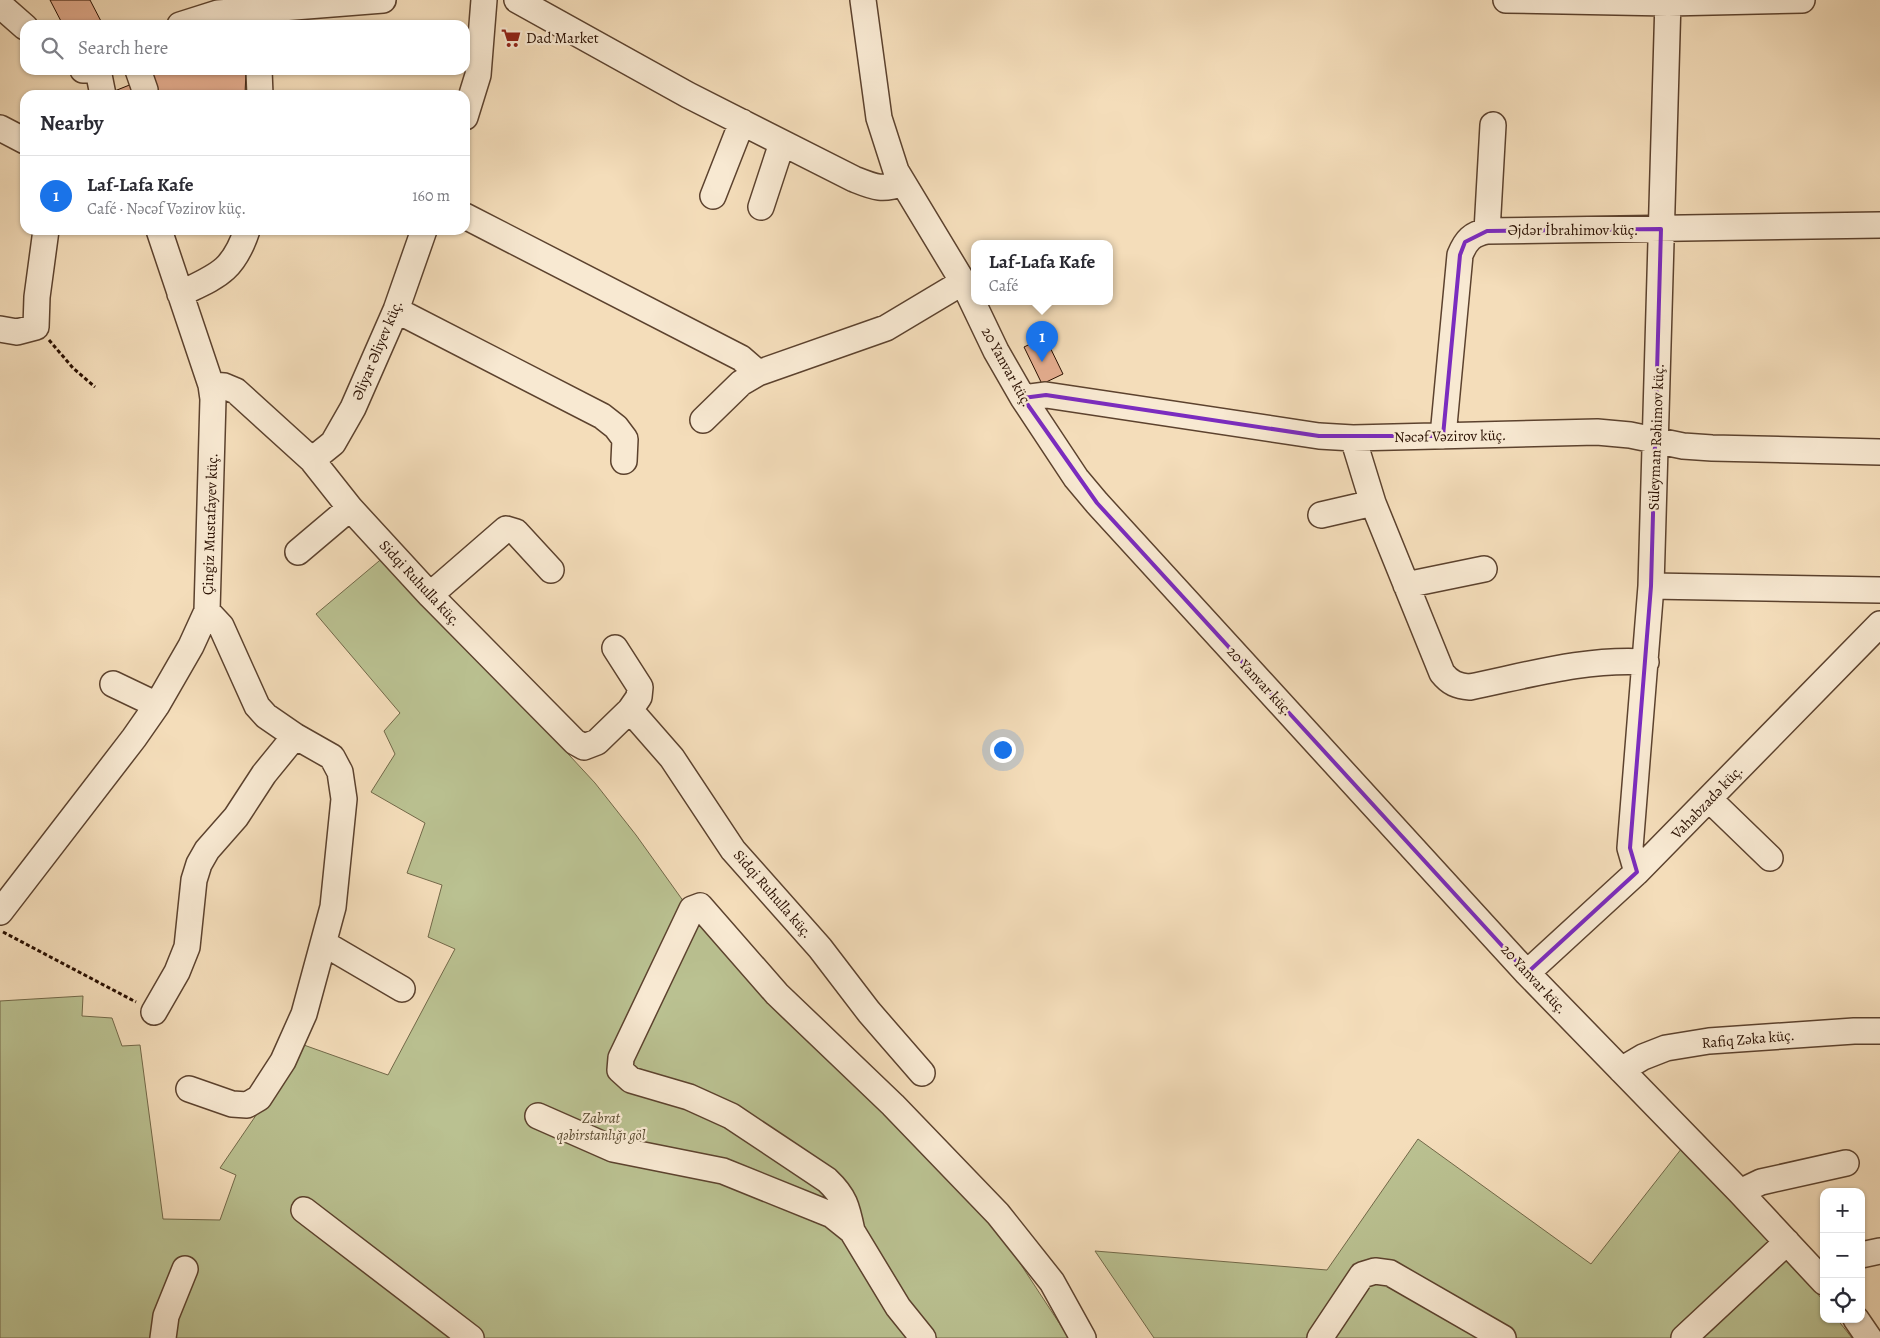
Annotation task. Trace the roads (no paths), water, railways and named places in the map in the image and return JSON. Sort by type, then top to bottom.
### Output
[{"type":"street","points":[[194,20],[248,11],[384,0]]},
{"type":"street","points":[[470,101],[478,75],[484,0]]},
{"type":"street","points":[[516,0],[688,95],[854,179],[876,187],[888,188],[903,183]]},
{"type":"street","name":"20 Yanvar küç.","points":[[863,0],[879,118],[890,156],[903,183],[963,282],[971,299]]},
{"type":"street","points":[[1506,0],[1668,2],[1802,0]]},
{"type":"street","name":"Süleyman Rəhimov küç.","points":[[1637,872],[1630,848],[1630,832],[1651,586],[1668,2]]},
{"type":"street","points":[[0,5],[20,23]]},
{"type":"street","points":[[99,75],[102,90]]},
{"type":"street","points":[[260,75],[260,90]]},
{"type":"street","points":[[713,196],[742,122]]},
{"type":"street","points":[[1487,231],[1493,125]]},
{"type":"street","points":[[0,128],[20,138]]},
{"type":"street","points":[[761,207],[782,143]]},
{"type":"street","points":[[470,219],[741,358],[758,373]]},
{"type":"street","name":"Əjdər İbrahimov küç.","points":[[1443,436],[1460,255],[1466,242],[1475,234],[1487,231],[1880,224]]},
{"type":"street","points":[[0,329],[17,332],[36,328],[37,297],[45,235]]},
{"type":"street","name":"Çingiz Mustafayev küç.","points":[[0,912],[74,819],[157,705],[191,646],[207,611],[213,426],[211,385],[161,235]]},
{"type":"street","points":[[180,294],[223,272],[236,256],[245,235]]},
{"type":"street","name":"Əliyar Əliyev küç.","points":[[312,460],[333,443],[341,430],[396,310],[422,235]]},
{"type":"street","points":[[703,420],[741,383],[758,373],[886,328],[963,282]]},
{"type":"street","name":"20 Yanvar küç.","points":[[974,305],[996,351],[1023,398],[1056,449],[1097,503],[1527,973],[1787,1242],[1820,1272]]},
{"type":"street","points":[[396,310],[602,416],[616,427],[625,439],[624,461]]},
{"type":"street","name":"Sidqi Ruhulla küç.","points":[[211,385],[236,391],[312,460],[350,508],[430,595],[574,742],[584,747],[596,742],[630,710],[639,697],[640,688],[615,648]]},
{"type":"street","name":"Nəcəf Vəzirov küç.","points":[[1023,398],[1046,395],[1319,436],[1353,438],[1596,432],[1630,434],[1656,441],[1712,448],[1880,452]]},
{"type":"street","points":[[1353,438],[1373,503],[1442,673],[1449,682],[1458,686],[1470,687],[1587,662],[1620,660],[1646,662]]},
{"type":"street","points":[[1321,515],[1373,503]]},
{"type":"street","points":[[298,552],[350,508]]},
{"type":"street","points":[[430,595],[506,529],[516,532],[551,570]]},
{"type":"street","points":[[1406,585],[1484,569]]},
{"type":"street","points":[[1651,586],[1880,590]]},
{"type":"street","points":[[189,1089],[232,1104],[247,1105],[259,1098],[283,1061],[297,1034],[333,907],[344,799],[340,772],[332,757],[295,736],[266,716],[257,706],[221,626],[207,611]]},
{"type":"street","name":"Vahabzadə küç.","points":[[1527,973],[1637,872],[1709,799],[1876,637]]},
{"type":"street","points":[[113,684],[157,705]]},
{"type":"street","name":"Sidqi Ruhulla küç.","points":[[630,710],[672,758],[733,850],[820,948],[869,1012],[922,1073]]},
{"type":"street","points":[[154,1012],[177,972],[187,947],[194,880],[199,864],[207,850],[236,817],[259,782],[295,736]]},
{"type":"street","points":[[1709,799],[1770,858]]},
{"type":"street","points":[[923,1338],[898,1307],[852,1231],[841,1193],[827,1180],[731,1116],[688,1097],[631,1080],[620,1070],[621,1058],[692,909],[700,906],[777,994],[893,1105],[998,1214],[1052,1282],[1083,1338]]},
{"type":"street","points":[[324,944],[402,989]]},
{"type":"street","name":"Rafiq Zəka küç.","points":[[1621,1070],[1644,1057],[1666,1048],[1708,1041],[1854,1030],[1880,1031]]},
{"type":"street","points":[[538,1116],[614,1149],[723,1170],[832,1215],[852,1231]]},
{"type":"street","points":[[1740,1192],[1761,1182],[1846,1163]]},
{"type":"street","points":[[304,1210],[471,1338]]},
{"type":"street","points":[[1684,1338],[1787,1242]]},
{"type":"street","points":[[1865,1254],[1880,1251]]},
{"type":"street","points":[[163,1338],[166,1316],[185,1269]]},
{"type":"street","points":[[1320,1338],[1362,1275],[1376,1271],[1390,1273],[1503,1338]]},
{"type":"street","points":[[1859,1323],[1869,1338]]},
{"type":"place","name":"Dad Market","points":[[511,38]]},
{"type":"place","name":"Laf-Lafa Kafe","points":[[1042,362]]},
{"type":"park label","name":"Zabrat qəbirstanlığı göl","points":[[601,1126]]}]
